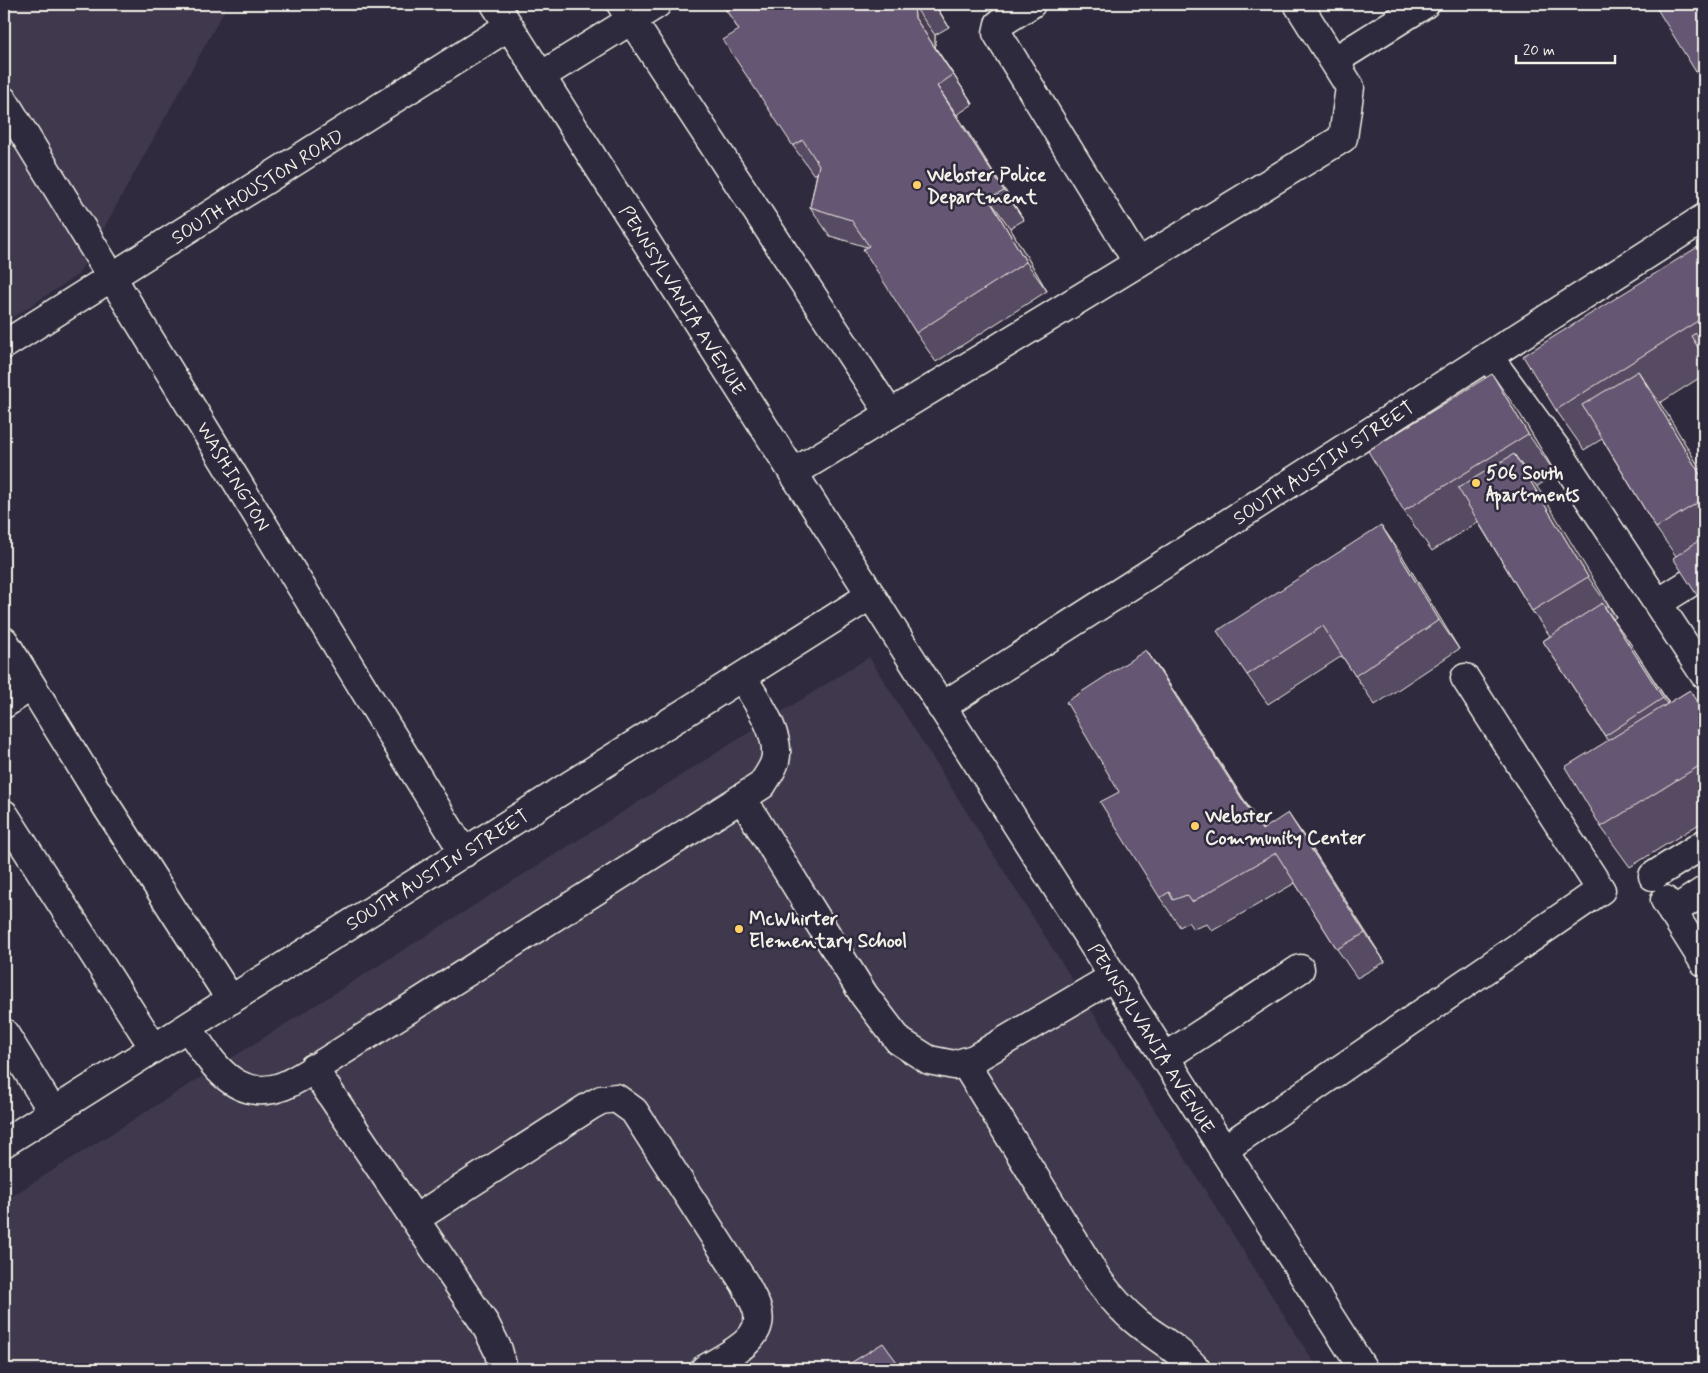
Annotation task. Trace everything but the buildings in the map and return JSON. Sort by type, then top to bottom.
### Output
[{"type":"street","points":[[541,76],[626,12],[657,4]]},
{"type":"street","points":[[1031,4],[999,24],[998,33],[1138,263]]},
{"type":"street","points":[[793,473],[1343,138],[1350,87],[1298,4]]},
{"type":"street","points":[[1334,61],[1425,4]]},
{"type":"street","points":[[626,12],[890,414]]},
{"type":"street","name":"PENNSYLVANIA AVENUE","points":[[502,15],[1363,1369]]},
{"type":"street","name":"SOUTH HOUSTON ROAD","points":[[4,345],[112,277],[502,15]]},
{"type":"street","name":"WASHINGTON","points":[[4,100],[464,853]]},
{"type":"street","name":"SOUTH AUSTIN STREET","points":[[941,707],[1704,218]]},
{"type":"street","points":[[1488,356],[1559,453],[1704,674]]},
{"type":"street","points":[[1658,603],[1704,574]]},
{"type":"street","name":"SOUTH AUSTIN STREET","points":[[4,1143],[871,595]]},
{"type":"street","points":[[4,641],[96,790],[231,1000]]},
{"type":"street","points":[[188,1027],[210,1060],[225,1076],[240,1086],[260,1091],[283,1086],[742,798],[762,785],[775,761],[775,742],[765,716],[742,677]]},
{"type":"street","points":[[1223,1150],[1601,890],[1465,678]]},
{"type":"street","points":[[4,704],[31,686]]},
{"type":"street","points":[[742,798],[864,995],[899,1041],[929,1060],[954,1065],[974,1059],[1113,978]]},
{"type":"street","points":[[4,814],[154,1048]]},
{"type":"street","points":[[1654,876],[1704,844]]},
{"type":"street","points":[[1704,891],[1668,906],[1704,962]]},
{"type":"street","points":[[1164,1058],[1300,969]]},
{"type":"street","points":[[4,1033],[53,1112]]},
{"type":"street","points":[[964,1062],[1098,1280],[1117,1305],[1186,1358],[1196,1369]]},
{"type":"street","points":[[313,1068],[485,1324],[498,1350],[502,1365],[500,1369]]},
{"type":"street","points":[[415,1219],[590,1106],[602,1100],[616,1098],[634,1111],[745,1284],[758,1310],[757,1329],[748,1342],[706,1369]]},
{"type":"shaded area","points":[[4,4],[228,4],[78,275],[4,323]]},
{"type":"shaded area","name":"McWhirter Elementary School","points":[[869,657],[1318,1369],[4,1369],[4,1201]]},
{"type":"place","name":"Webster Police Department","points":[[917,185]]},
{"type":"place","name":"506 South Apartments","points":[[1476,483]]},
{"type":"place","name":"Webster Community Center","points":[[1195,826]]},
{"type":"place","name":"McWhirter Elementary School","points":[[739,929]]}]
